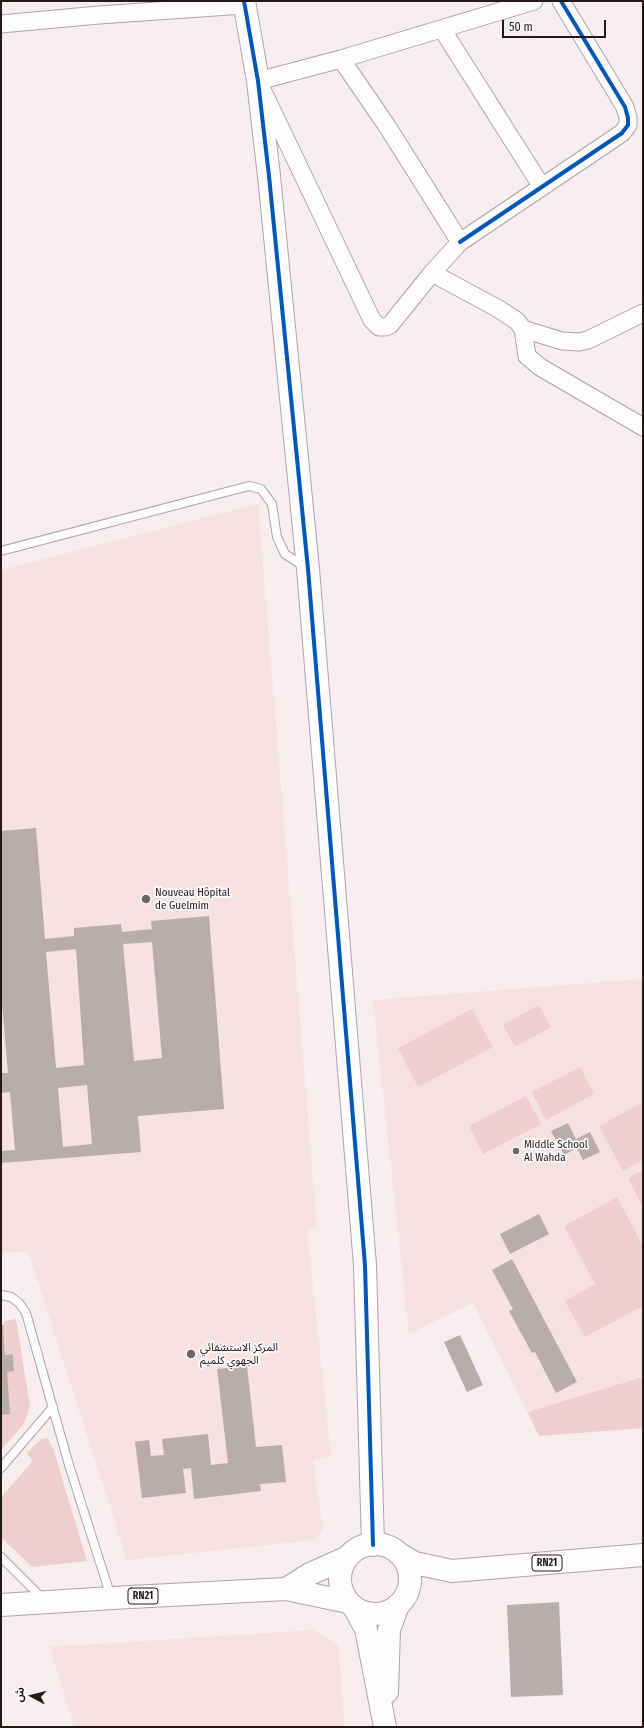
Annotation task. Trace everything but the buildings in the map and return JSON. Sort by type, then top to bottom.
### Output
[{"type":"street","points":[[258,81],[341,59],[534,1]]},
{"type":"street","points":[[258,81],[372,320],[379,327],[385,327],[390,324],[460,242],[622,133],[628,125],[625,107],[561,1]]},
{"type":"street","points":[[1,24],[99,14],[244,3],[258,81],[271,192],[308,569],[365,1265],[373,1545]]},
{"type":"street","points":[[442,29],[542,187]]},
{"type":"street","points":[[341,59],[387,126],[460,242]]},
{"type":"street","points":[[432,273],[518,321],[523,329],[527,356],[533,362],[643,427]]},
{"type":"street","points":[[523,329],[562,341],[579,342],[588,340],[643,313]]},
{"type":"street","name":"RN21","points":[[286,1589],[310,1574],[348,1557],[360,1548],[373,1545],[386,1547],[415,1563],[452,1571],[643,1555]]},
{"type":"street","points":[[385,1727],[389,1630],[408,1589],[410,1577],[406,1564],[399,1554]]},
{"type":"street","points":[[348,1557],[342,1569],[342,1590],[366,1629],[385,1727]]},
{"type":"street","name":"RN21","points":[[1,1605],[46,1601],[286,1589],[352,1604],[363,1612],[382,1614],[401,1603],[417,1588],[452,1571]]},
{"type":"lane","points":[[1,551],[249,486],[261,489],[272,504],[277,538],[285,554],[308,569]]},
{"type":"lane","points":[[1,1295],[11,1297],[19,1303],[26,1313],[69,1465],[112,1598]]},
{"type":"lane","points":[[1,1468],[53,1407]]},
{"type":"lane","points":[[1,1557],[46,1601]]},
{"type":"shaded area","name":"Nouveau Hôpital de Guelmim","points":[[258,504],[317,1228],[307,1230],[331,1456],[313,1460],[323,1530],[314,1540],[127,1560],[28,1251],[1,1253],[1,570]]},
{"type":"shaded area","name":"Middle School Al Wahda","points":[[643,979],[643,1428],[539,1436],[473,1303],[409,1334],[373,1000]]},
{"type":"shaded area","points":[[539,1005],[551,1027],[515,1047],[503,1025]]},
{"type":"shaded area","points":[[472,1009],[493,1047],[418,1087],[398,1048]]},
{"type":"shaded area","points":[[580,1067],[594,1094],[546,1120],[532,1092]]},
{"type":"shaded area","points":[[526,1096],[541,1124],[483,1154],[469,1126]]},
{"type":"shaded area","points":[[643,1102],[643,1160],[623,1171],[599,1126]]},
{"type":"shaded area","points":[[643,1170],[643,1207],[628,1178]]},
{"type":"shaded area","points":[[617,1197],[643,1246],[643,1306],[585,1337],[565,1301],[595,1284],[564,1226]]},
{"type":"shaded area","points":[[16,1319],[30,1406],[24,1424],[1,1450],[1,1415],[7,1372],[14,1371],[13,1354],[5,1355],[3,1325],[5,1321]]},
{"type":"shaded area","points":[[643,1377],[643,1428],[539,1436],[528,1412]]},
{"type":"shaded area","points":[[48,1438],[53,1448],[87,1561],[32,1567],[1,1537],[1,1497],[33,1461],[27,1453],[41,1439]]},
{"type":"shaded area","points":[[314,1630],[338,1645],[345,1727],[74,1727],[50,1647]]},
{"type":"cycle path","points":[[244,1],[258,81],[269,176],[308,569],[365,1265],[373,1545]]},
{"type":"cycle path","points":[[460,242],[622,133],[628,125],[625,107],[561,1]]},
{"type":"place","name":"Nouveau Hôpital de Guelmim","points":[[146,899]]},
{"type":"place","name":"Middle School Al Wahda","points":[[516,1151]]},
{"type":"place","name":"المركز الاستشفائي الجهوي كلميم","points":[[191,1354]]}]
